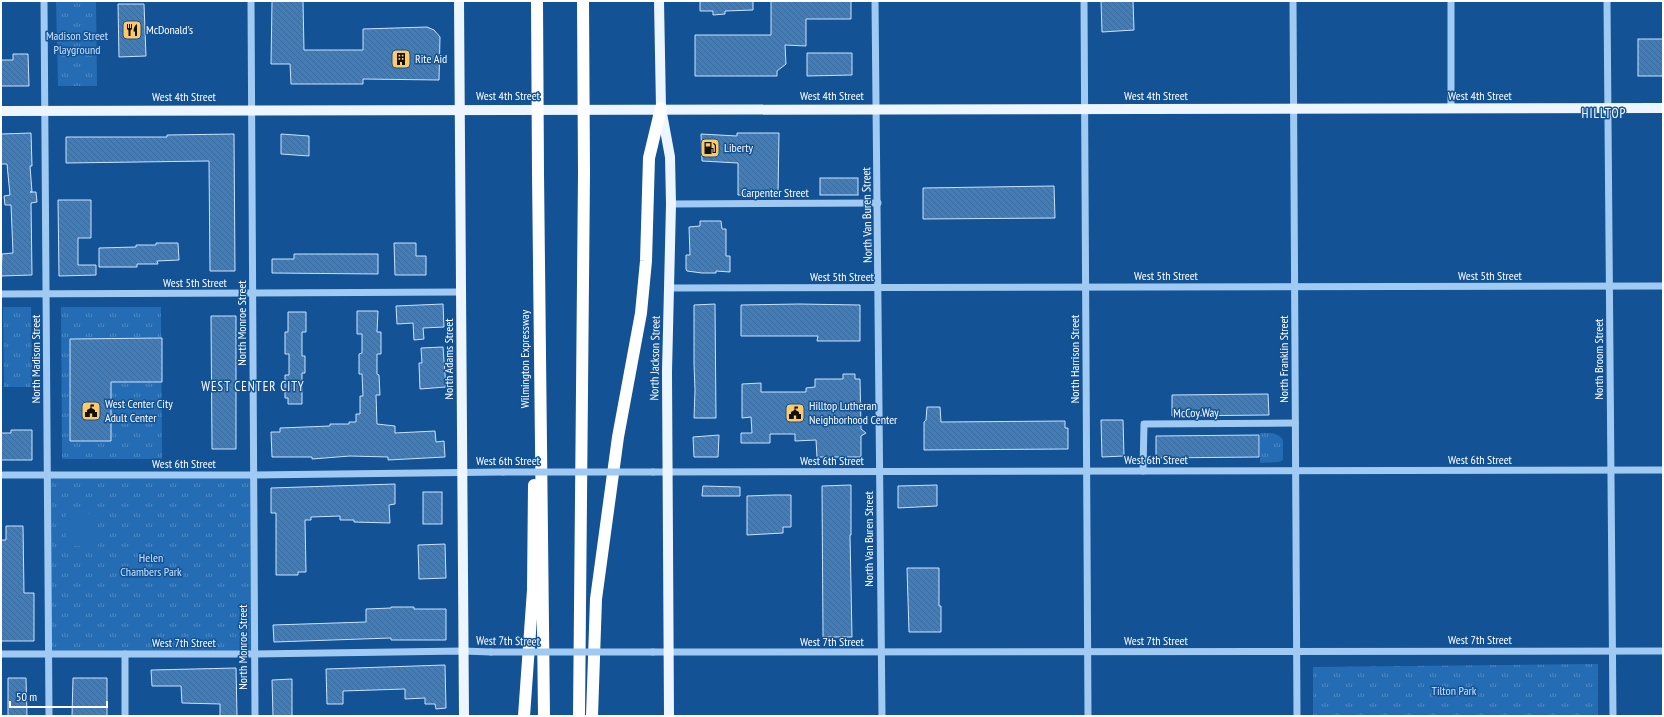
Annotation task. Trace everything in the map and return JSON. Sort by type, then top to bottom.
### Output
[{"type":"highway","name":"Wilmington Expressway","points":[[537,1],[539,408],[544,716]]},
{"type":"highway","points":[[579,716],[584,174],[583,1]]},
{"type":"highway","points":[[592,716],[596,599],[618,437],[641,313],[646,254],[650,158],[661,108]]},
{"type":"highway","points":[[524,716],[533,590],[533,490],[539,408]]},
{"type":"main road","name":"North Adams Street","points":[[459,1],[464,716]]},
{"type":"main road","name":"North Jackson Street","points":[[659,1],[661,108],[670,157],[671,204],[667,372],[669,716]]},
{"type":"main road","name":"West 4th Street","points":[[1,110],[661,108],[1085,108],[1293,110],[1663,108]]},
{"type":"street","name":"North Madison Street","points":[[44,1],[49,716]]},
{"type":"street","name":"North Monroe Street","points":[[251,1],[255,716]]},
{"type":"street","name":"North Van Buren Street","points":[[875,1],[882,716]]},
{"type":"street","name":"North Harrison Street","points":[[1084,1],[1088,716]]},
{"type":"street","name":"North Franklin Street","points":[[1293,1],[1297,716]]},
{"type":"street","points":[[1451,1],[1451,109]]},
{"type":"street","name":"North Broom Street","points":[[1607,1],[1613,716]]},
{"type":"street","name":"Carpenter Street","points":[[671,204],[878,203]]},
{"type":"street","name":"West 5th Street","points":[[670,288],[1663,286]]},
{"type":"street","name":"West 5th Street","points":[[1,294],[461,292]]},
{"type":"street","name":"McCoy Way","points":[[1143,471],[1144,424],[1295,423]]},
{"type":"street","name":"West 6th Street","points":[[1,475],[254,475],[668,471],[1087,472],[1663,470]]},
{"type":"street","name":"West 7th Street","points":[[1,654],[254,654],[463,651],[668,653],[1663,651]]},
{"type":"street","points":[[125,654],[125,716]]},
{"type":"green space","name":"Madison Street Playground","points":[[56,1],[96,1],[97,86],[58,86]]},
{"type":"green space","points":[[3,307],[31,307],[32,387],[4,387]]},
{"type":"green space","points":[[61,307],[161,307],[162,459],[62,459]]},
{"type":"green space","points":[[1260,433],[1276,434],[1281,437],[1283,440],[1283,460],[1279,462],[1260,463]]},
{"type":"green space","name":"Helen Chambers Park","points":[[48,475],[254,475],[254,654],[49,654]]},
{"type":"green space","points":[[66,513],[98,514],[98,546],[66,546]]},
{"type":"green space","name":"Tilton Park","points":[[1598,664],[1598,716],[1313,716],[1313,667]]},
{"type":"building","points":[[272,1],[303,1],[304,50],[363,50],[363,29],[427,27],[434,30],[440,37],[439,80],[363,79],[363,84],[291,84],[290,64],[271,64]]},
{"type":"building","points":[[700,1],[753,1],[753,10],[725,11],[725,14],[713,15],[713,11],[700,11]]},
{"type":"building","points":[[771,1],[851,1],[851,19],[806,19],[806,46],[785,45],[786,64],[777,71],[777,76],[695,76],[695,35],[771,35]]},
{"type":"building","points":[[1101,1],[1133,1],[1134,30],[1102,32]]},
{"type":"building","name":"McDonald's","points":[[118,4],[144,4],[146,56],[119,57]]},
{"type":"building","points":[[1638,39],[1663,39],[1663,76],[1638,76]]},
{"type":"building","points":[[807,53],[852,53],[852,75],[807,76]]},
{"type":"building","points":[[13,54],[28,54],[29,86],[1,86],[1,60],[13,60]]},
{"type":"building","points":[[31,133],[32,166],[30,166],[32,192],[36,192],[37,202],[31,203],[32,275],[1,276],[2,254],[13,253],[11,205],[5,205],[4,196],[10,195],[7,164],[1,164],[1,134]]},
{"type":"building","points":[[737,133],[779,133],[778,195],[738,195],[738,163],[702,161],[701,134],[737,136]]},
{"type":"building","points":[[234,134],[235,271],[210,271],[209,161],[66,163],[66,137],[167,137],[167,135]]},
{"type":"building","points":[[281,134],[309,136],[309,156],[281,154]]},
{"type":"building","points":[[820,178],[858,178],[858,195],[820,195]]},
{"type":"building","points":[[1054,186],[1055,218],[923,219],[923,188]]},
{"type":"building","points":[[58,200],[91,200],[91,238],[78,238],[78,265],[96,265],[96,275],[59,276]]},
{"type":"building","points":[[700,221],[721,221],[722,229],[726,229],[726,256],[730,256],[730,272],[716,271],[716,273],[702,273],[687,271],[686,255],[690,255],[689,227],[700,226]]},
{"type":"building","points":[[156,243],[178,243],[179,260],[157,261],[158,264],[137,264],[137,267],[99,267],[99,248],[136,247],[136,245],[156,245]]},
{"type":"building","points":[[394,243],[416,243],[416,256],[426,256],[426,275],[395,275]]},
{"type":"building","points":[[294,254],[378,254],[378,274],[272,273],[272,259],[294,259]]},
{"type":"building","points":[[443,304],[444,327],[423,328],[424,339],[414,340],[413,323],[397,324],[396,306]]},
{"type":"building","points":[[715,304],[716,418],[694,418],[694,305]]},
{"type":"building","points":[[741,305],[860,305],[860,341],[817,341],[818,336],[741,336]]},
{"type":"building","points":[[357,311],[378,311],[377,332],[381,332],[381,354],[377,354],[377,374],[379,375],[380,395],[376,395],[377,424],[395,426],[395,433],[435,431],[436,442],[444,441],[445,457],[388,460],[388,457],[350,456],[312,459],[312,457],[272,457],[271,432],[280,432],[280,428],[330,426],[330,424],[349,424],[349,422],[356,422],[356,414],[360,414],[360,396],[363,396],[362,374],[359,374],[359,354],[362,353],[362,334],[357,334]]},
{"type":"building","points":[[288,312],[306,312],[306,332],[302,332],[302,356],[305,356],[305,373],[302,373],[302,404],[288,404],[288,398],[285,398],[285,375],[289,375],[289,354],[285,354],[285,332],[288,332]]},
{"type":"building","points":[[211,316],[236,316],[236,449],[212,449]]},
{"type":"building","name":"West Center City Adult Center","points":[[162,338],[162,382],[111,382],[111,441],[70,441],[70,339]]},
{"type":"building","points":[[443,347],[446,387],[420,389],[419,363],[422,363],[421,348]]},
{"type":"building","points":[[843,374],[855,374],[855,379],[860,379],[861,429],[866,433],[861,436],[861,457],[817,457],[816,440],[795,441],[795,434],[770,434],[770,443],[741,443],[741,433],[752,433],[751,417],[742,418],[742,384],[761,383],[761,392],[806,392],[806,388],[815,387],[815,379],[843,379]]},
{"type":"building","points":[[1268,394],[1269,415],[1172,416],[1172,395]]},
{"type":"building","points":[[927,407],[940,407],[941,422],[1065,421],[1065,428],[1068,428],[1068,449],[924,450],[924,422],[926,420]]},
{"type":"building","points":[[1101,420],[1123,420],[1124,456],[1102,457]]},
{"type":"building","points":[[11,430],[32,430],[32,460],[1,460],[1,433],[11,433]]},
{"type":"building","points":[[719,435],[718,457],[694,457],[693,437]]},
{"type":"building","points":[[1259,435],[1259,457],[1156,458],[1156,436]]},
{"type":"building","points":[[395,484],[395,504],[389,505],[390,523],[354,522],[354,520],[340,520],[340,516],[311,517],[311,520],[305,520],[306,572],[298,572],[298,575],[276,575],[276,513],[271,513],[271,488]]},
{"type":"building","points":[[851,485],[850,535],[852,637],[823,637],[822,486]]},
{"type":"building","points":[[937,485],[937,506],[898,508],[898,486]]},
{"type":"building","points":[[703,486],[740,487],[740,496],[702,496]]},
{"type":"building","points":[[423,492],[442,492],[442,524],[423,524]]},
{"type":"building","points":[[791,495],[791,527],[783,527],[783,533],[747,535],[747,496]]},
{"type":"building","points":[[6,526],[23,526],[24,593],[34,593],[34,641],[1,641],[1,540],[6,540]]},
{"type":"building","points":[[445,544],[446,578],[419,579],[418,545]]},
{"type":"building","points":[[907,568],[939,568],[941,632],[909,632]]},
{"type":"building","points":[[391,607],[446,609],[446,640],[391,640],[391,638],[274,642],[273,625],[366,622],[366,609]]},
{"type":"building","points":[[445,665],[446,708],[436,709],[435,704],[425,704],[425,698],[405,699],[405,689],[343,691],[343,704],[327,704],[326,669]]},
{"type":"building","points":[[236,668],[237,716],[220,716],[220,704],[182,703],[181,686],[152,686],[151,670]]},
{"type":"building","points":[[8,678],[26,678],[27,716],[8,716]]},
{"type":"building","points":[[73,678],[107,678],[107,716],[72,716]]},
{"type":"building","points":[[292,679],[292,716],[273,716],[272,680]]},
{"type":"place","name":"McDonald's","points":[[132,30]]},
{"type":"place","name":"Rite Aid","points":[[401,59]]},
{"type":"place","name":"Liberty","points":[[710,148]]},
{"type":"place","name":"West Center City Adult Center","points":[[91,411]]},
{"type":"place","name":"Hilltop Lutheran Neighborhood Center","points":[[795,413]]},
{"type":"district","name":"HILLTOP","points":[[1604,113]]},
{"type":"district","name":"WEST CENTER CITY","points":[[253,386]]}]
